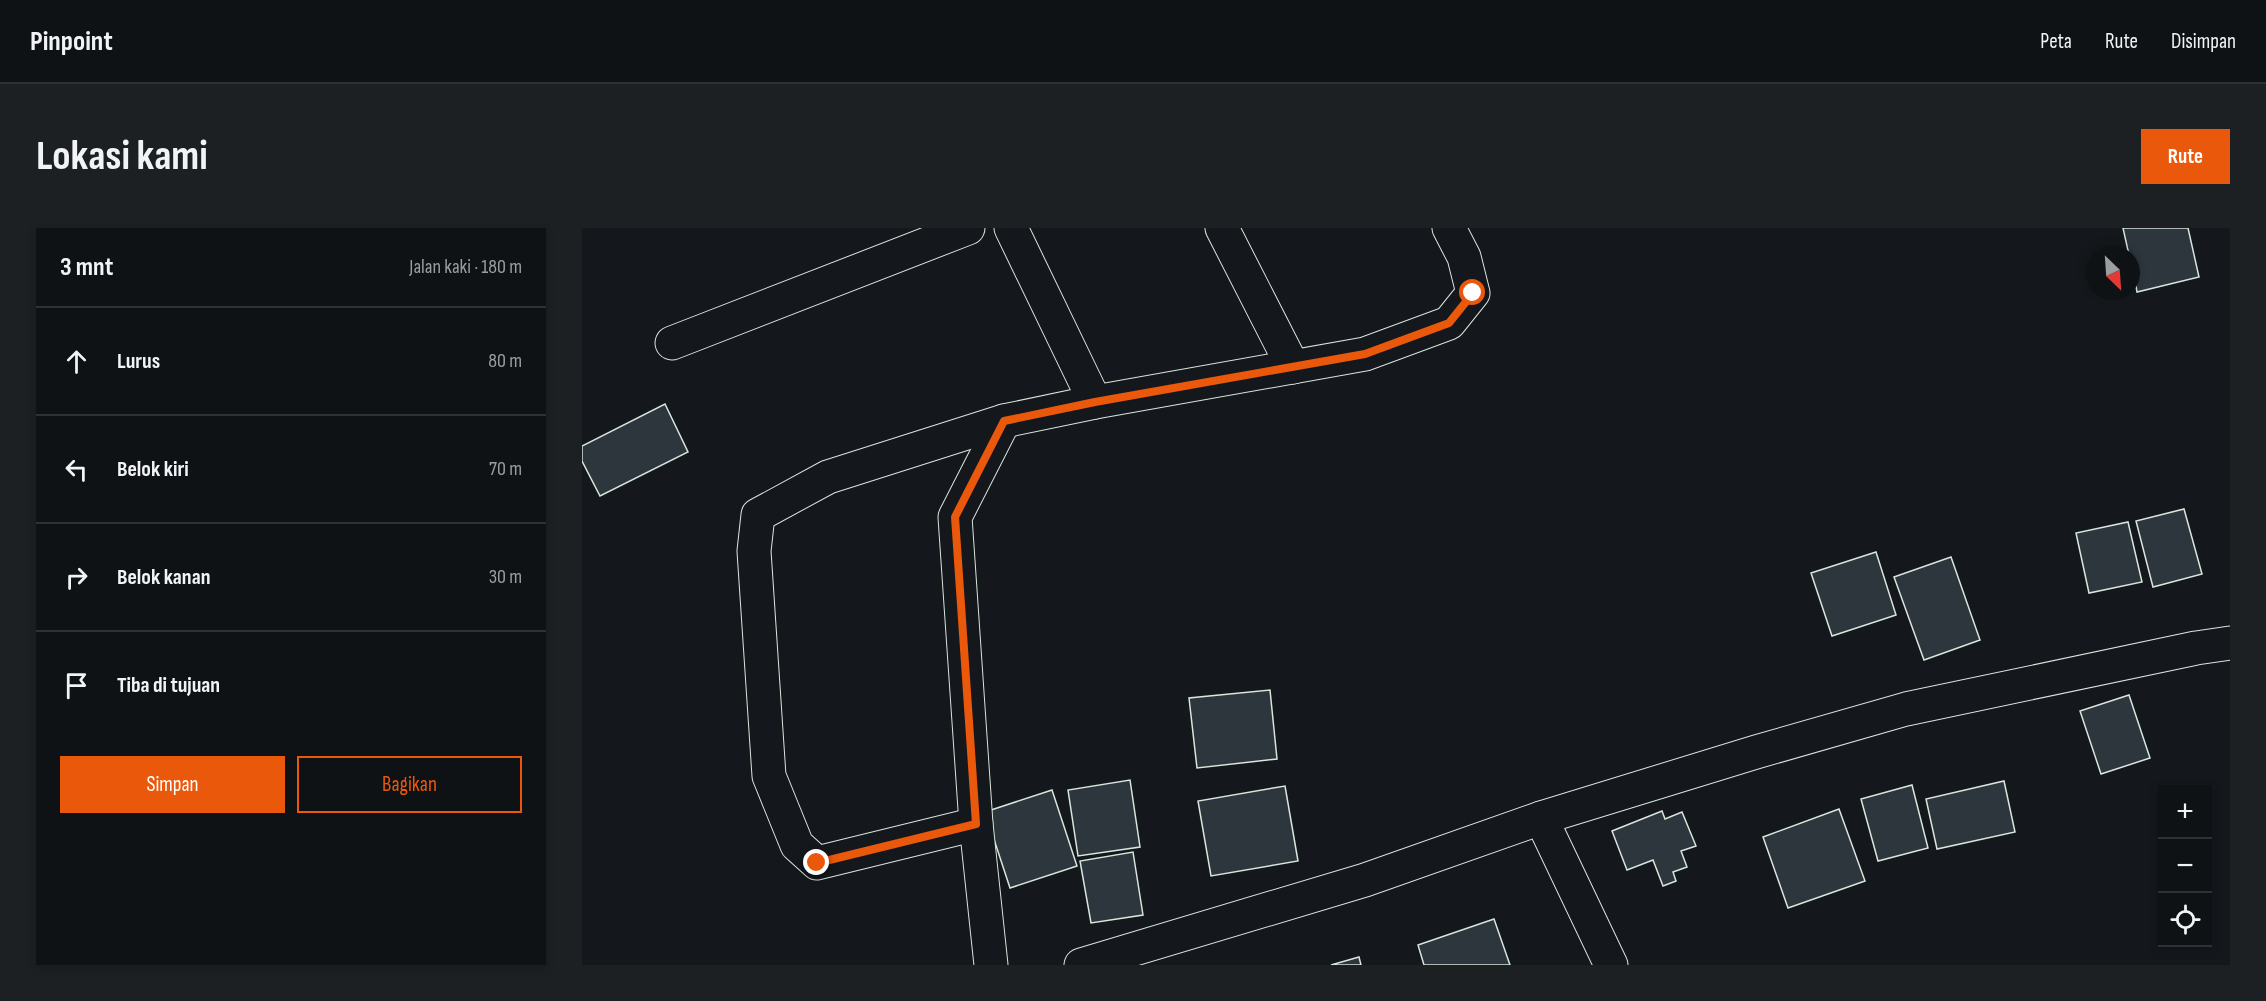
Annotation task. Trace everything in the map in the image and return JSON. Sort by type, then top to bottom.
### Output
[{"type":"street","points":[[672,344],[968,228]]},
{"type":"street","points":[[1011,228],[1095,402]]},
{"type":"street","points":[[1222,228],[1293,367]]},
{"type":"street","points":[[976,824],[817,863],[797,845],[769,776],[754,551],[758,515],[828,477],[1004,421],[1095,402],[1365,354],[1449,323],[1473,293],[1464,257],[1449,228]]},
{"type":"street","points":[[990,965],[976,824],[955,517],[1004,421]]},
{"type":"street","points":[[1081,965],[1365,880],[1541,818],[1906,709],[2162,655],[2230,643]]},
{"type":"street","points":[[1541,818],[1611,965]]},
{"type":"building","points":[[2123,228],[2188,228],[2199,277],[2140,291],[2140,246],[2127,246]]},
{"type":"building","points":[[665,404],[688,452],[600,496],[582,461],[582,446]]},
{"type":"building","points":[[2184,509],[2202,574],[2153,587],[2136,521]]},
{"type":"building","points":[[2128,522],[2142,582],[2089,593],[2076,533]]},
{"type":"building","points":[[1876,552],[1896,615],[1832,636],[1811,573]]},
{"type":"building","points":[[1951,557],[1980,640],[1924,660],[1894,577]]},
{"type":"building","points":[[1270,690],[1277,759],[1197,768],[1189,698]]},
{"type":"building","points":[[2129,695],[2150,758],[2101,774],[2080,711]]},
{"type":"building","points":[[1130,780],[1140,847],[1078,856],[1068,790]]},
{"type":"building","points":[[2004,781],[2015,832],[1937,849],[1926,799]]},
{"type":"building","points":[[1912,785],[1928,848],[1878,861],[1861,799]]},
{"type":"building","points":[[1285,786],[1298,861],[1211,876],[1198,801]]},
{"type":"building","points":[[1052,790],[1077,866],[1010,888],[985,812]]},
{"type":"building","points":[[1839,809],[1865,881],[1788,908],[1763,837]]},
{"type":"building","points":[[1662,811],[1665,819],[1682,812],[1696,846],[1681,851],[1687,867],[1673,872],[1676,881],[1663,886],[1653,860],[1627,870],[1612,831]]},
{"type":"building","points":[[1133,852],[1143,915],[1091,923],[1080,861]]},
{"type":"building","points":[[1494,919],[1510,965],[1424,965],[1418,945]]},
{"type":"building","points":[[1359,957],[1361,965],[1331,965]]},
{"type":"route","points":[[817,863],[976,824],[955,517],[1004,421],[1095,402],[1365,354],[1449,323],[1473,293]]}]
